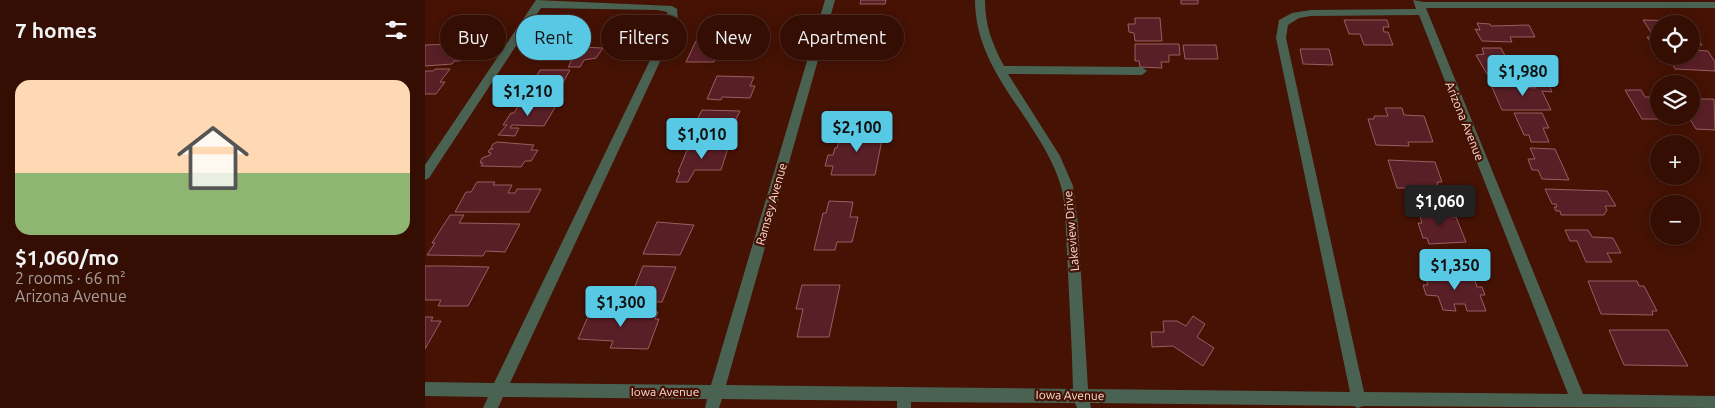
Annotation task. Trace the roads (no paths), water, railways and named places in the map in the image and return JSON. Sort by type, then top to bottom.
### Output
[{"type":"street","name":"Ramsey Avenue","points":[[712,408],[830,0]]},
{"type":"street","name":"Lakeview Drive","points":[[980,0],[978,10],[983,31],[1001,70],[1051,149],[1066,180],[1072,230],[1083,402]]},
{"type":"street","points":[[1359,401],[1281,38],[1283,23],[1296,15],[1311,13],[1420,6],[1715,4],[1713,0]]},
{"type":"street","points":[[425,175],[539,2],[672,9],[673,23],[490,408]]},
{"type":"street","name":"Arizona Avenue","points":[[1420,6],[1580,405]]},
{"type":"street","points":[[1001,70],[1142,71]]},
{"type":"street","name":"Iowa Avenue","points":[[425,389],[717,391],[904,401],[1359,401],[1580,405],[1715,403]]}]
